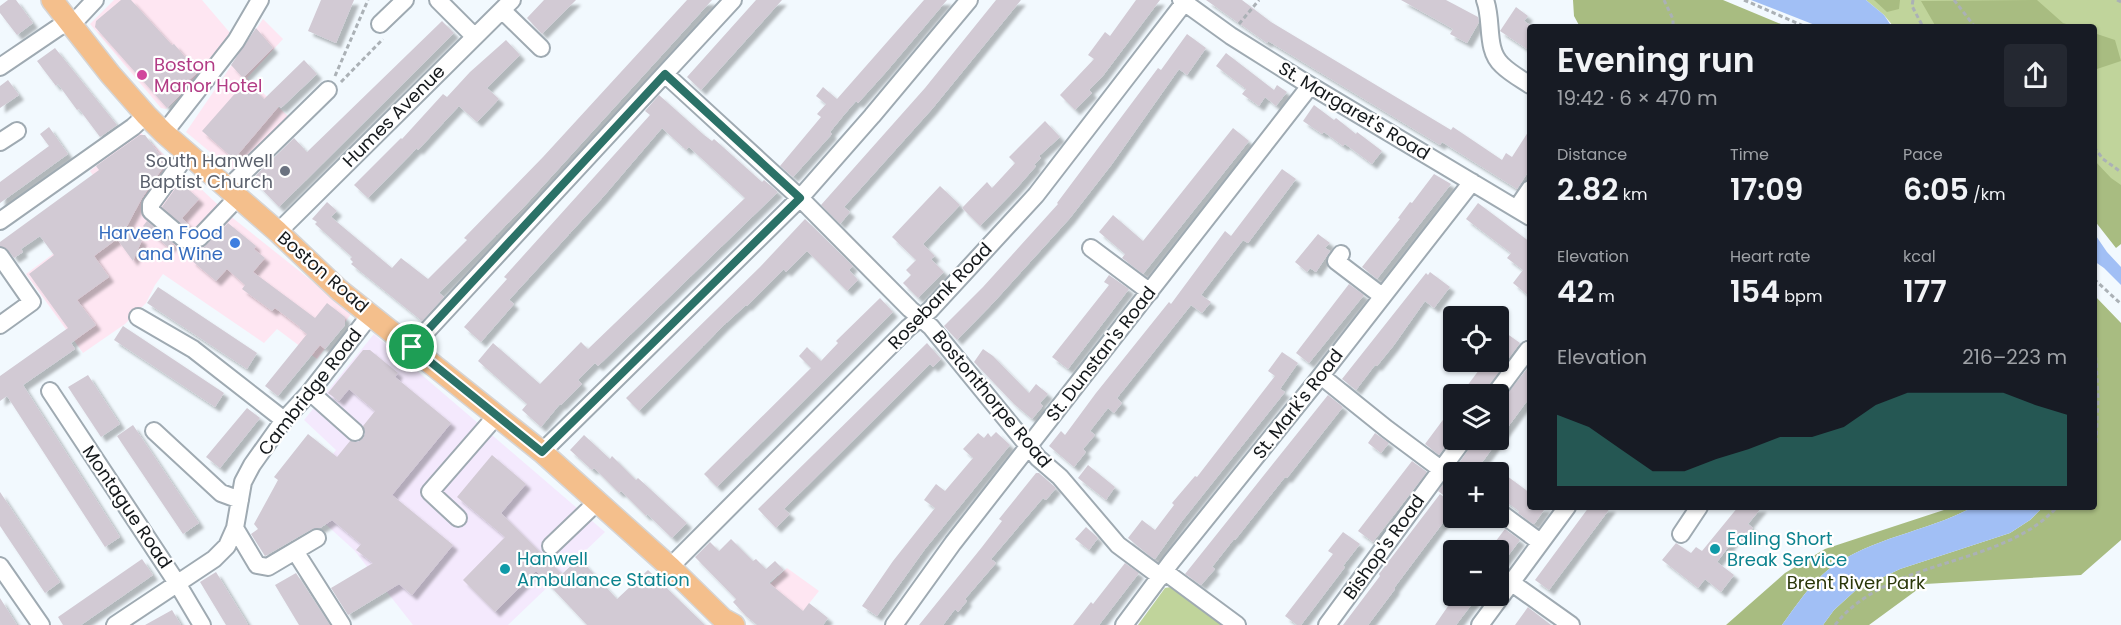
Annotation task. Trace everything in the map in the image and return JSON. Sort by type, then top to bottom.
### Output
[{"type":"main road","name":"Boston Road","points":[[52,0],[146,116],[164,133],[278,232],[339,290],[542,452],[670,567],[727,623]]},
{"type":"street","points":[[0,67],[59,27],[79,17],[95,0]]},
{"type":"street","points":[[164,133],[236,41],[260,0]]},
{"type":"street","points":[[380,24],[405,0]]},
{"type":"street","points":[[438,0],[474,36]]},
{"type":"street","points":[[412,347],[733,0]]},
{"type":"street","points":[[542,452],[800,198],[969,0]]},
{"type":"street","points":[[1485,0],[1488,7],[1493,51],[1500,64],[1527,83]]},
{"type":"street","name":"St. Margaret's Road","points":[[1188,2],[1231,36],[1310,86],[1523,213]]},
{"type":"street","name":"Rosebank Road","points":[[670,567],[930,310],[1036,195],[1188,2]]},
{"type":"street","points":[[507,5],[541,48]]},
{"type":"street","name":"Humes Avenue","points":[[278,232],[507,5]]},
{"type":"street","name":"Bostonthorpe Road","points":[[665,74],[800,198],[920,319],[931,327],[1038,458],[1060,477],[1118,545],[1237,625]]},
{"type":"street","points":[[188,153],[151,204],[151,211],[184,239],[192,240],[199,238],[233,192],[331,85]]},
{"type":"street","name":"St. Dunstan's Road","points":[[894,625],[953,543],[1310,86]]},
{"type":"street","points":[[2,214],[146,116]]},
{"type":"street","points":[[0,142],[17,131]]},
{"type":"street","name":"St. Mark's Road","points":[[1124,625],[1472,182]]},
{"type":"street","points":[[1090,248],[1150,292]]},
{"type":"street","points":[[1341,254],[1336,261],[1382,296]]},
{"type":"street","points":[[0,256],[32,302],[0,325]]},
{"type":"street","name":"Cambridge Road","points":[[115,625],[227,546],[235,528],[243,482],[252,465],[284,420],[310,392],[371,314]]},
{"type":"street","points":[[138,317],[193,349],[284,420]]},
{"type":"street","points":[[1503,384],[1527,351]]},
{"type":"street","points":[[1321,375],[1443,471]]},
{"type":"street","name":"Montague Road","points":[[50,391],[177,583],[202,625]]},
{"type":"street","points":[[310,392],[355,432]]},
{"type":"street","points":[[458,518],[430,492],[496,415]]},
{"type":"street","points":[[154,431],[221,493],[240,500]]},
{"type":"street","name":"Bishop's Road","points":[[1328,625],[1443,479]]},
{"type":"street","points":[[552,546],[597,502]]},
{"type":"street","points":[[1480,625],[1565,510]]},
{"type":"street","points":[[1681,534],[1697,510]]},
{"type":"street","points":[[1509,519],[1540,542]]},
{"type":"street","points":[[235,528],[257,565],[268,567],[317,538]]},
{"type":"street","points":[[295,551],[342,625]]},
{"type":"street","points":[[0,566],[40,625]]},
{"type":"street","points":[[1512,583],[1571,625]]},
{"type":"path","points":[[368,0],[331,85],[331,92],[387,35],[380,24]]},
{"type":"path","points":[[1231,36],[1259,0]]},
{"type":"path","points":[[1664,0],[1673,24]]},
{"type":"path","points":[[1743,0],[1799,24]]},
{"type":"path","points":[[1913,0],[1912,6],[1921,24]]},
{"type":"path","points":[[1954,0],[1972,24]]},
{"type":"path","points":[[2097,151],[2103,159],[2121,172]]},
{"type":"path","points":[[2097,282],[2121,304]]},
{"type":"path","points":[[2097,378],[2097,421]]},
{"type":"path","points":[[1835,625],[1845,612],[1883,587],[2021,536],[2045,520],[2054,510]]},
{"type":"shaded area","points":[[114,0],[202,0],[231,34],[202,77],[166,109],[161,108],[90,24]]},
{"type":"shaded area","points":[[263,19],[283,39],[247,78],[289,117],[234,172],[186,132]]},
{"type":"shaded area","points":[[137,133],[141,133],[229,215],[352,313],[317,359],[277,329],[264,343],[163,274],[146,303],[125,324],[83,353],[26,274],[115,208],[90,171]]},
{"type":"shaded area","points":[[374,334],[605,532],[508,625],[413,625],[354,550],[298,499],[336,450],[304,420]]},
{"type":"shaded area","points":[[787,568],[819,591],[792,625],[759,625],[741,611]]},
{"type":"green space","points":[[1573,0],[1723,0],[1781,24],[1578,24],[1574,16]]},
{"type":"green space","points":[[1866,0],[2121,0],[2121,201],[2097,178],[2097,24],[1892,24]]},
{"type":"green space","points":[[1874,0],[1900,0],[1899,9],[1887,12]]},
{"type":"green space","points":[[2037,0],[2066,24],[1934,24],[1921,1]]},
{"type":"green space","points":[[2097,34],[2115,40],[2121,61],[2097,69]]},
{"type":"green space","points":[[2097,163],[2121,185],[2121,244],[2116,248],[2097,224]]},
{"type":"green space","points":[[2097,298],[2121,323],[2121,540],[2081,575],[1925,584],[1869,625],[1823,625],[1834,610],[1856,590],[1900,569],[2010,533],[2030,520],[2040,510],[2097,510]]},
{"type":"green space","points":[[1944,510],[1967,510],[1863,549],[1846,558],[1816,581],[1782,625],[1726,625],[1785,573],[1825,549]]},
{"type":"green space","points":[[1171,587],[1223,625],[1138,625],[1165,588]]},
{"type":"water","points":[[1751,0],[1866,0],[1884,15],[1890,24],[1812,24]]},
{"type":"water","points":[[2097,237],[2121,267],[2121,285],[2097,263]]},
{"type":"water","points":[[1967,510],[2040,510],[2030,520],[2010,533],[1900,569],[1856,590],[1834,610],[1823,625],[1782,625],[1816,581],[1846,558],[1881,542]]},
{"type":"building","points":[[8,0],[16,0],[33,23],[17,35],[0,13],[0,6]]},
{"type":"building","points":[[121,0],[131,0],[198,72],[178,90],[181,94],[167,108],[95,27],[96,21]]},
{"type":"building","points":[[321,0],[354,0],[336,43],[308,31]]},
{"type":"building","points":[[544,0],[576,0],[542,34],[527,18]]},
{"type":"building","points":[[687,0],[712,0],[521,210],[439,293],[444,297],[422,321],[351,264],[352,257],[312,219],[327,202],[337,211],[331,217],[392,268],[401,258],[428,279],[467,240],[464,238],[543,157]]},
{"type":"building","points":[[756,0],[782,0],[701,90],[687,77]]},
{"type":"building","points":[[924,0],[947,0],[886,72],[858,103],[856,101],[830,132],[832,134],[793,177],[780,166],[821,117],[817,114],[826,104],[816,96],[823,87],[837,99]]},
{"type":"building","points":[[996,0],[1021,0],[932,109],[844,207],[850,212],[840,224],[821,205],[925,88]]},
{"type":"building","points":[[1136,0],[1160,0],[1102,77],[1089,90],[1092,93],[1075,110],[1060,95],[1094,59],[1088,55],[1105,32],[1110,36]]},
{"type":"building","points":[[1206,0],[1242,0],[1271,22],[1451,130],[1453,127],[1502,160],[1506,153],[1512,157],[1527,134],[1527,174],[1517,189],[1442,142],[1440,145],[1268,41],[1267,43]]},
{"type":"building","points":[[1401,0],[1446,0],[1478,17],[1479,22],[1467,43],[1450,34],[1453,29]]},
{"type":"building","points":[[1516,7],[1528,16],[1524,21],[1528,24],[1527,49],[1500,31]]},
{"type":"building","points":[[442,21],[454,33],[279,207],[252,179],[294,138],[307,152]]},
{"type":"building","points":[[256,28],[273,48],[243,78],[231,65]]},
{"type":"building","points":[[1187,34],[1206,48],[1187,75],[1179,69],[1112,164],[1070,218],[957,340],[944,326],[983,287],[1058,204],[1158,68],[1161,70]]},
{"type":"building","points":[[506,40],[520,55],[487,88],[499,99],[477,122],[459,106],[368,198],[354,185],[402,139],[443,94],[447,97],[470,72]]},
{"type":"building","points":[[55,48],[117,125],[100,137],[37,61]]},
{"type":"building","points":[[1226,53],[1274,90],[1277,85],[1287,92],[1276,106],[1265,97],[1259,106],[1242,94],[1246,89],[1216,66]]},
{"type":"building","points":[[304,60],[317,74],[281,108],[279,106],[234,159],[202,131],[246,81],[264,99]]},
{"type":"building","points":[[8,80],[19,95],[0,108],[0,86]]},
{"type":"building","points":[[659,95],[704,135],[712,141],[714,139],[762,182],[764,180],[778,192],[598,366],[595,363],[578,380],[582,384],[560,404],[541,427],[522,410],[527,404],[478,361],[493,343],[540,384],[581,342],[588,349],[745,198],[689,147],[686,150],[662,128],[509,300],[514,304],[481,342],[464,327],[507,279],[504,277],[650,115],[645,111]]},
{"type":"building","points":[[1314,105],[1382,151],[1372,164],[1345,144],[1343,146],[1324,132],[1322,134],[1303,121]]},
{"type":"building","points":[[1045,121],[1060,137],[1039,156],[1041,158],[1034,165],[1036,166],[980,226],[962,208],[987,182],[992,188],[1015,163],[1009,157]]},
{"type":"building","points":[[49,127],[68,154],[0,203],[0,182],[49,146],[40,134]]},
{"type":"building","points":[[1233,128],[1249,141],[1143,274],[1122,258],[1125,254],[1099,232],[1113,215],[1143,241]]},
{"type":"building","points":[[140,135],[145,135],[166,163],[142,198],[126,228],[142,240],[133,261],[117,239],[94,256],[109,277],[77,300],[96,325],[71,343],[75,349],[23,385],[120,537],[105,547],[7,396],[0,401],[0,376],[68,328],[29,274],[54,255],[40,236],[21,249],[23,252],[14,258],[8,250],[0,246],[0,242],[99,170],[96,166]]},
{"type":"building","points":[[1282,169],[1296,179],[1248,243],[1243,240],[1201,295],[1211,302],[1202,313],[1191,305],[1117,398],[1122,403],[1114,413],[1108,408],[1090,431],[1095,435],[1083,449],[1086,452],[1074,467],[1049,446],[1061,431],[1065,435],[1169,302],[1171,304],[1225,231],[1231,236]]},
{"type":"building","points":[[1434,174],[1451,184],[1377,279],[1362,267],[1400,219],[1398,218],[1410,202],[1412,203]]},
{"type":"building","points":[[180,182],[199,199],[182,218],[189,225],[186,227],[162,207]]},
{"type":"building","points":[[940,186],[960,205],[923,244],[935,256],[931,259],[944,272],[918,298],[903,283],[911,275],[906,270],[916,260],[892,237]]},
{"type":"building","points":[[1478,203],[1527,240],[1527,295],[1513,283],[1523,270],[1507,258],[1511,253],[1466,219]]},
{"type":"building","points":[[805,219],[853,266],[849,270],[858,280],[847,291],[807,251],[786,272],[784,269],[747,306],[724,325],[639,411],[626,398],[760,267]]},
{"type":"building","points":[[147,221],[173,243],[169,248],[143,226]]},
{"type":"building","points":[[228,223],[256,246],[254,249],[265,258],[253,272],[315,318],[327,303],[345,317],[345,325],[325,349],[320,345],[278,396],[265,386],[307,334],[275,308],[272,311],[242,289],[245,285],[227,269],[216,281],[191,260]]},
{"type":"building","points":[[1318,234],[1330,243],[1325,248],[1330,251],[1316,272],[1310,268],[1307,272],[1295,262]]},
{"type":"building","points":[[1430,272],[1450,287],[1434,308],[1425,301],[1394,345],[1356,390],[1342,379],[1426,273],[1428,275]]},
{"type":"building","points":[[1109,275],[1129,289],[1068,369],[1052,357],[1109,285],[1104,282]]},
{"type":"building","points":[[1349,284],[1364,295],[1309,363],[1296,353]]},
{"type":"building","points":[[158,287],[257,353],[247,369],[147,303]]},
{"type":"building","points":[[880,298],[893,312],[717,487],[704,474],[811,368],[799,356],[807,347],[821,361],[838,343],[836,341]]},
{"type":"building","points":[[123,326],[224,393],[215,407],[114,340]]},
{"type":"building","points":[[1509,335],[1520,343],[1509,358]]},
{"type":"building","points":[[927,343],[941,359],[933,367],[930,364],[784,509],[790,514],[776,528],[758,509]]},
{"type":"building","points":[[983,349],[993,356],[1029,393],[1036,384],[1048,394],[1040,403],[1043,406],[1032,419],[1014,404],[974,362]]},
{"type":"building","points":[[363,350],[370,350],[398,373],[395,377],[451,423],[392,495],[453,545],[412,595],[399,584],[348,615],[331,588],[373,563],[356,550],[361,544],[332,520],[265,556],[251,534],[258,529],[254,524],[278,480],[274,477],[308,434],[337,457],[350,441],[358,442],[363,438],[365,434],[363,426],[375,411],[349,389],[339,401],[328,393]]},
{"type":"building","points":[[1282,352],[1298,363],[1280,389],[1285,392],[1182,521],[1155,559],[1151,557],[1128,538],[1142,520],[1155,530],[1174,505],[1172,503],[1195,476],[1197,477],[1275,376],[1268,371]]},
{"type":"building","points":[[1527,369],[1527,401],[1509,426],[1509,391]]},
{"type":"building","points":[[1478,372],[1499,372],[1490,384],[1468,384]]},
{"type":"building","points":[[88,375],[120,424],[101,437],[68,387]]},
{"type":"building","points":[[1328,395],[1343,407],[1287,478],[1285,477],[1234,539],[1212,567],[1215,569],[1201,585],[1185,574]]},
{"type":"building","points":[[247,408],[260,418],[220,468],[206,457]]},
{"type":"building","points":[[1443,420],[1443,450],[1439,455],[1425,444]]},
{"type":"building","points":[[133,425],[199,523],[183,534],[117,436]]},
{"type":"building","points":[[996,432],[1010,445],[925,549],[877,616],[862,606],[893,561],[935,508],[924,500],[936,484],[945,491],[973,458],[963,449],[978,433],[984,438],[988,433],[991,437]]},
{"type":"building","points":[[1375,433],[1389,443],[1381,453],[1368,443]]},
{"type":"building","points":[[584,435],[610,459],[612,456],[636,480],[638,478],[687,523],[672,538],[621,491],[619,493],[594,468],[592,470],[570,450]]},
{"type":"building","points":[[1468,450],[1491,450],[1482,462],[1460,462]]},
{"type":"building","points":[[492,455],[526,484],[501,513],[562,574],[579,558],[617,599],[648,570],[705,625],[587,625],[536,571],[495,612],[463,580],[505,537],[457,497]]},
{"type":"building","points":[[1412,461],[1427,472],[1373,542],[1358,531]]},
{"type":"building","points":[[1088,465],[1115,487],[1106,500],[1078,478]]},
{"type":"building","points":[[1036,473],[1056,488],[1046,500],[1043,498],[991,559],[996,563],[965,599],[967,601],[958,612],[955,609],[943,625],[919,625],[982,547],[1002,521],[999,519]]},
{"type":"building","points":[[1509,477],[1527,491],[1527,510],[1544,510],[1533,524],[1518,513],[1519,511],[1509,504]]},
{"type":"building","points":[[1443,484],[1443,495],[1438,491]]},
{"type":"building","points":[[0,492],[60,582],[45,593],[0,526]]},
{"type":"building","points":[[1440,494],[1443,496],[1443,523],[1368,625],[1343,625],[1380,576],[1379,574]]},
{"type":"building","points":[[1587,510],[1609,510],[1549,590],[1535,580]]},
{"type":"building","name":"Ealing Short Break Service","points":[[1736,510],[1760,510],[1748,524],[1753,528],[1745,539],[1738,534],[1717,562],[1734,575],[1721,592],[1705,579],[1698,588],[1662,560],[1676,543],[1691,553],[1696,547],[1702,551]]},
{"type":"building","points":[[1086,527],[1098,538],[1089,550],[1075,539]]},
{"type":"building","points":[[1505,529],[1520,540],[1509,554],[1509,540],[1497,540]]},
{"type":"building","points":[[1343,532],[1360,544],[1301,625],[1297,625],[1285,616],[1333,554],[1328,551]]},
{"type":"building","points":[[731,539],[753,561],[756,559],[766,569],[775,561],[784,570],[769,583],[803,611],[809,603],[828,618],[823,625],[757,625],[746,616],[733,602],[736,599],[695,557],[710,542],[719,551]]},
{"type":"building","points":[[142,559],[153,575],[81,625],[63,625],[58,617]]},
{"type":"building","points":[[1125,563],[1139,573],[1099,625],[1073,625],[1091,602],[1093,604]]},
{"type":"building","points":[[216,572],[248,625],[226,625],[200,582]]},
{"type":"building","points":[[296,573],[330,625],[299,625],[275,585]]},
{"type":"building","points":[[0,598],[17,625],[0,625]]},
{"type":"building","points":[[1448,606],[1470,606],[1456,625],[1435,625]]},
{"type":"building","points":[[1529,608],[1551,625],[1515,625]]},
{"type":"building","points":[[172,610],[181,625],[145,625]]},
{"type":"place","name":"Boston Manor Hotel","points":[[142,75]]},
{"type":"place","name":"South Hanwell Baptist Church","points":[[285,171]]},
{"type":"place","name":"Harveen Food and Wine","points":[[235,243]]},
{"type":"place","name":"Ealing Short Break Service","points":[[1715,549]]},
{"type":"place","name":"Hanwell Ambulance Station","points":[[505,569]]},
{"type":"route","points":[[665,74],[800,198],[542,452],[412,347],[665,74]]},
{"type":"park label","name":"Brent River Park","points":[[1856,583]]}]
